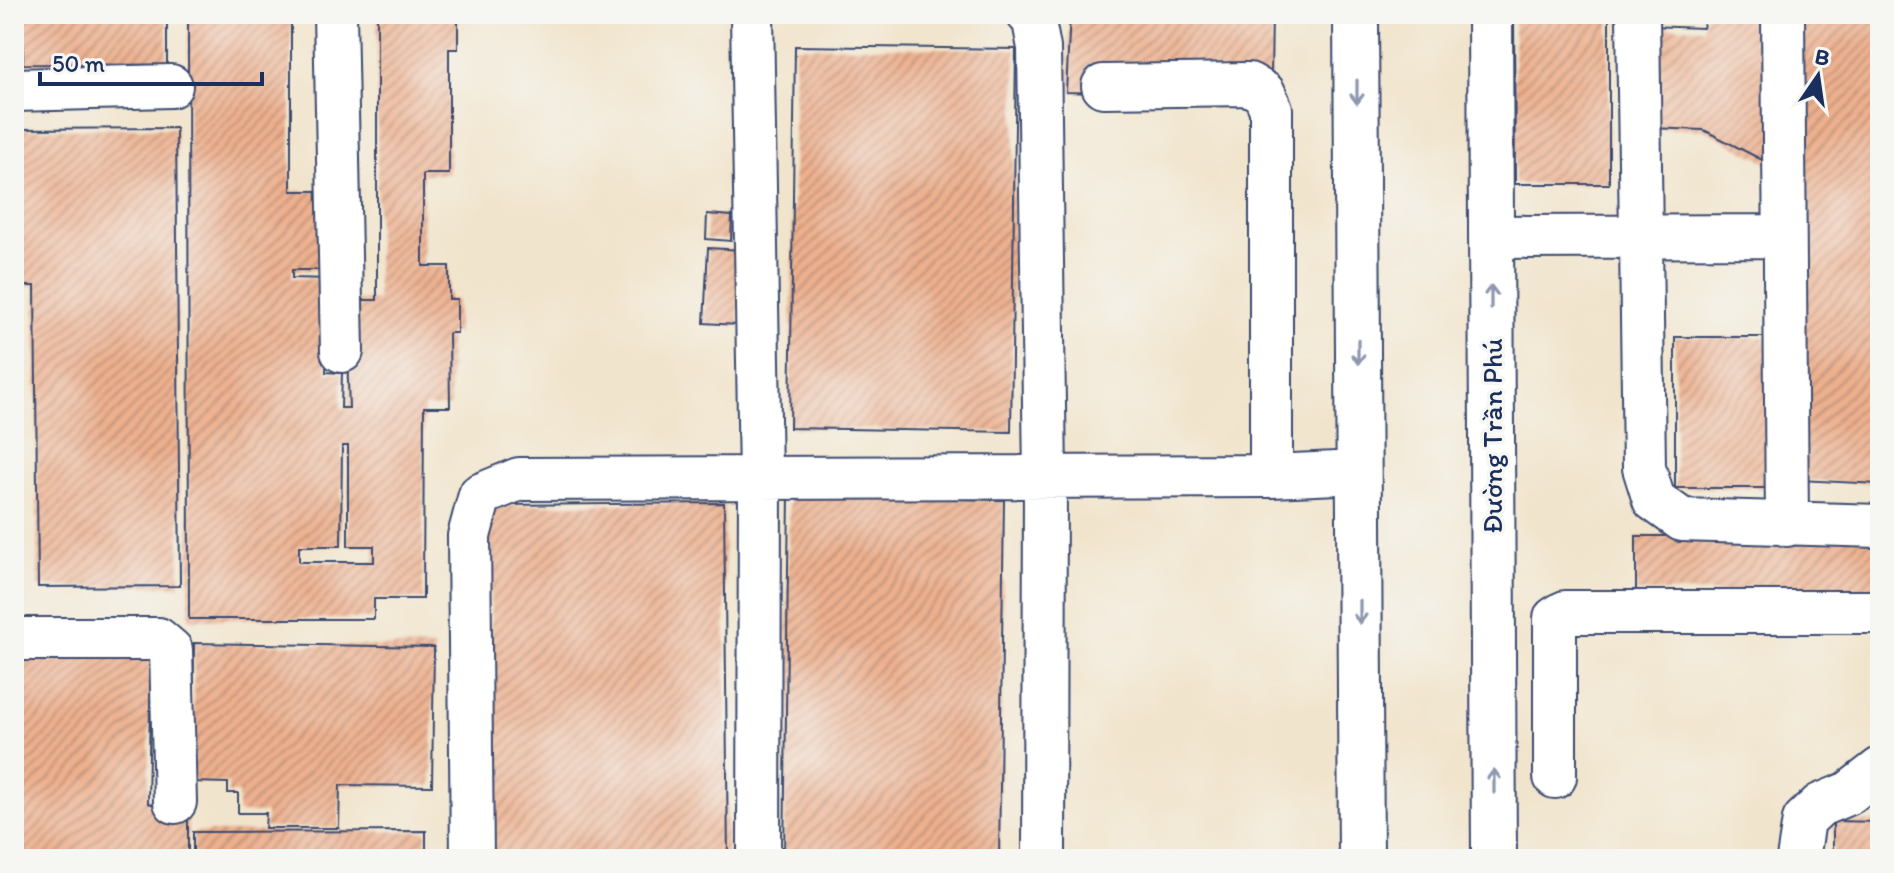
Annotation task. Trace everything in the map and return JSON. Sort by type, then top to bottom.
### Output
[{"type":"main road","points":[[1356,14],[1361,859]]},
{"type":"main road","name":"Đường Trần Phú","points":[[1490,14],[1494,859]]},
{"type":"lane","points":[[335,14],[342,351]]},
{"type":"lane","points":[[752,14],[760,477],[759,859]]},
{"type":"lane","points":[[1028,14],[1033,16],[1039,48],[1045,476],[1044,859]]},
{"type":"lane","points":[[1638,14],[1644,468],[1654,500],[1682,520],[1880,526]]},
{"type":"lane","points":[[1783,14],[1787,525]]},
{"type":"lane","points":[[1103,86],[1249,84],[1264,93],[1271,109],[1271,476]]},
{"type":"lane","points":[[14,90],[171,86]]},
{"type":"lane","points":[[1491,237],[1784,236]]},
{"type":"lane","points":[[472,859],[469,536],[480,495],[519,479],[1271,476],[1359,472]]},
{"type":"lane","points":[[1555,777],[1553,641],[1555,618],[1565,612],[1880,612]]},
{"type":"lane","points":[[14,639],[158,639],[171,650],[175,802]]},
{"type":"lane","points":[[1798,859],[1804,820],[1820,805],[1849,793],[1880,769]]},
{"type":"building","points":[[23,14],[167,14],[167,65],[23,64]]},
{"type":"building","points":[[188,14],[291,14],[291,191],[326,191],[326,270],[292,270],[292,278],[330,279],[326,372],[342,373],[341,408],[349,408],[345,300],[377,300],[377,14],[448,14],[448,20],[458,20],[458,49],[449,49],[449,174],[423,174],[423,266],[449,266],[449,299],[457,299],[457,333],[449,333],[450,407],[424,407],[423,599],[374,599],[374,619],[189,619]],"holes":[[[342,446],[348,446],[348,546],[374,546],[374,562],[299,562],[299,546],[341,546]]]},
{"type":"building","points":[[1070,14],[1272,14],[1271,75],[1099,93],[1066,92]]},
{"type":"building","points":[[1514,14],[1609,14],[1609,184],[1515,184]]},
{"type":"building","points":[[1706,14],[1775,14],[1776,167],[1704,130],[1648,128],[1648,26],[1703,28]]},
{"type":"building","points":[[1788,14],[1880,14],[1880,484],[1778,479],[1777,488],[1675,488],[1675,337],[1777,337]]},
{"type":"building","points":[[795,46],[1016,49],[1011,432],[790,428]]},
{"type":"building","points":[[176,128],[180,586],[38,587],[35,286],[14,286],[14,129]]},
{"type":"building","points":[[707,214],[732,216],[731,241],[706,239]]},
{"type":"building","points":[[708,248],[742,250],[738,325],[704,323]]},
{"type":"building","points":[[789,496],[1004,500],[999,859],[784,859]]},
{"type":"building","points":[[724,503],[728,859],[493,859],[489,505]]},
{"type":"building","points":[[1880,531],[1880,593],[1636,592],[1636,536],[1825,536]]},
{"type":"building","points":[[194,643],[434,647],[432,786],[340,785],[339,828],[265,828],[266,813],[238,813],[238,793],[228,793],[228,783],[193,782]]},
{"type":"building","points":[[14,655],[151,656],[148,803],[188,815],[188,859],[14,859]]},
{"type":"building","points":[[1833,821],[1880,822],[1880,859],[1833,859]]},
{"type":"building","points":[[426,831],[426,859],[193,859],[193,832]]}]
